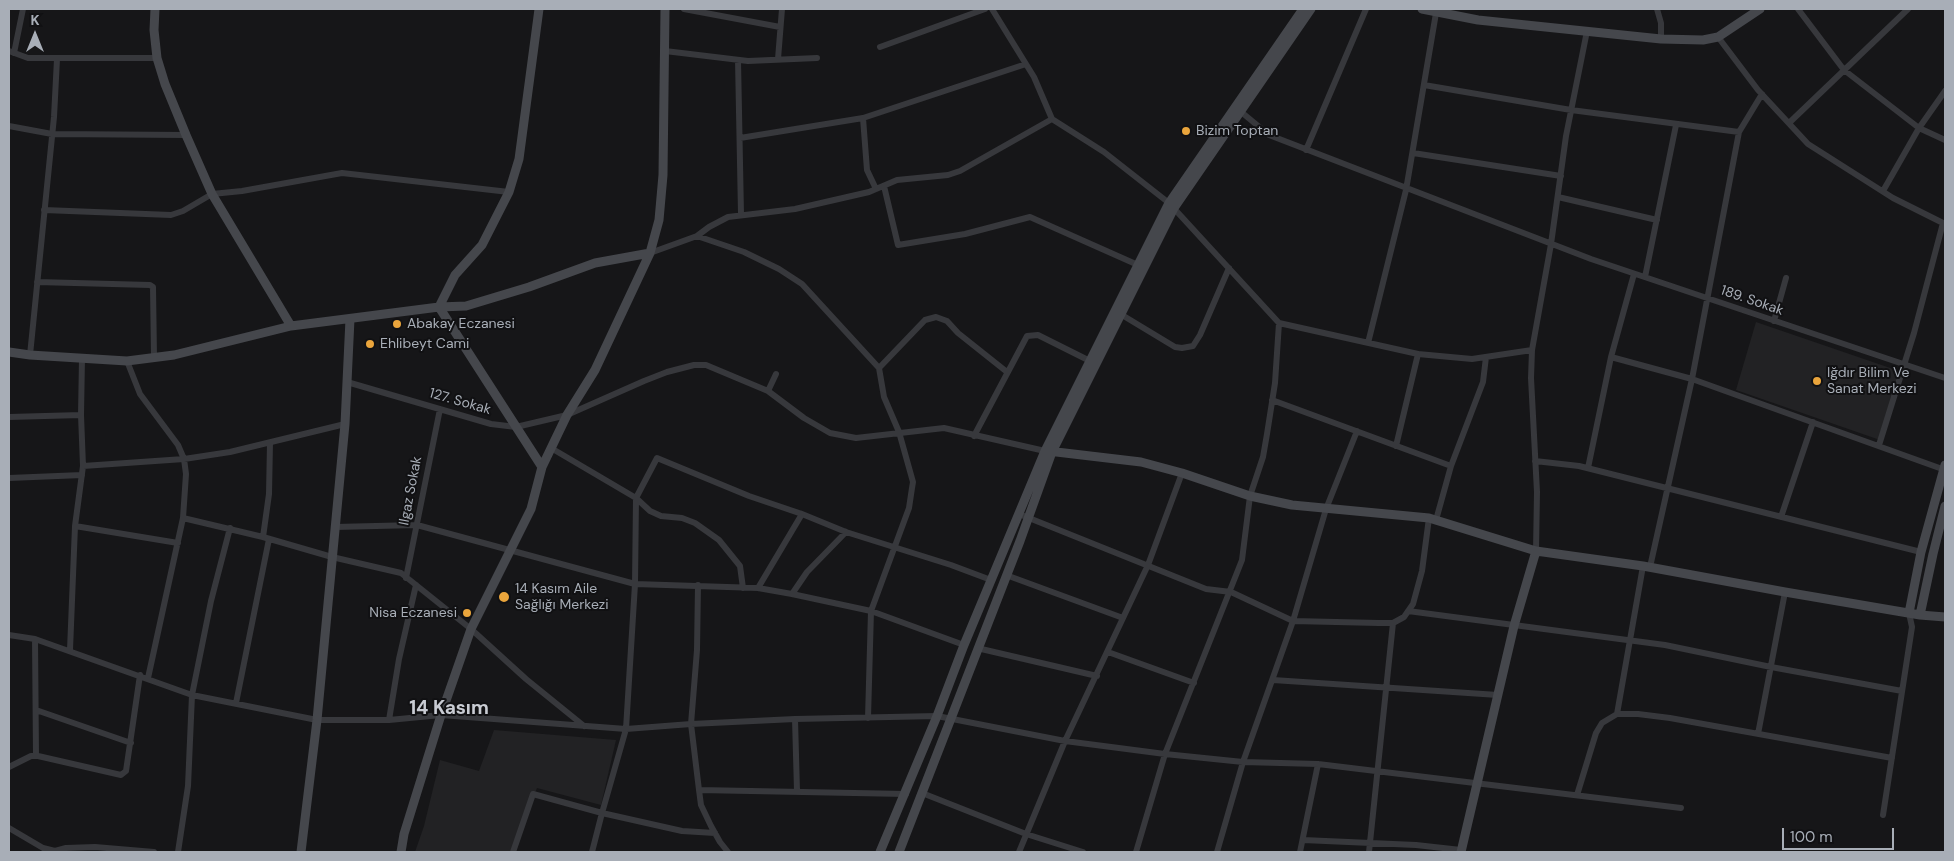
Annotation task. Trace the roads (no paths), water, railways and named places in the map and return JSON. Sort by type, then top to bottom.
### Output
[{"type":"street","points":[[23,9],[11,52],[28,58],[157,58]]},
{"type":"street","points":[[155,9],[154,30],[157,58],[165,84],[186,135],[212,194],[291,326]]},
{"type":"street","points":[[439,308],[455,275],[482,244],[509,192],[519,159],[539,9]]},
{"type":"street","points":[[401,852],[404,834],[441,715],[471,630],[531,508],[542,467],[551,448],[567,415],[595,370],[650,253],[658,220],[663,175],[665,9]]},
{"type":"street","points":[[684,9],[780,27]]},
{"type":"street","points":[[778,60],[782,9]]},
{"type":"street","points":[[880,47],[985,9]]},
{"type":"street","points":[[992,9],[1034,77],[1052,119],[1104,152],[1172,205],[1279,323],[1418,354],[1472,360],[1532,350]]},
{"type":"street","points":[[899,852],[1006,575],[1024,515],[1049,451],[1090,361],[1138,264],[1172,205],[1303,9]]},
{"type":"street","points":[[1049,451],[1122,316],[1172,205],[1311,9]]},
{"type":"street","points":[[1306,150],[1366,9]]},
{"type":"street","points":[[1422,9],[1478,20],[1661,38],[1703,40],[1718,37],[1760,9]]},
{"type":"street","points":[[1657,9],[1661,23],[1661,38]]},
{"type":"street","points":[[1798,9],[1844,70],[1919,128],[1945,140]]},
{"type":"street","points":[[1789,123],[1908,9]]},
{"type":"street","points":[[1368,343],[1406,190],[1435,11]]},
{"type":"street","points":[[1303,840],[1416,845],[1461,851],[1514,626],[1536,551],[1535,461],[1531,378],[1532,350],[1551,244],[1571,110],[1587,31]]},
{"type":"street","points":[[1718,37],[1762,94],[1808,144],[1882,191],[1944,223],[1924,298],[1879,445]]},
{"type":"street","points":[[665,51],[738,60],[817,58]]},
{"type":"street","points":[[30,355],[52,134],[56,59]]},
{"type":"street","points":[[738,60],[741,214]]},
{"type":"street","points":[[740,138],[862,118],[1026,64]]},
{"type":"street","points":[[1424,85],[1571,110],[1739,132]]},
{"type":"street","points":[[1882,191],[1919,128],[1945,91]]},
{"type":"street","points":[[1617,714],[1646,567],[1668,488],[1709,299],[1739,132],[1762,94]]},
{"type":"street","name":"189. Sokak","points":[[1240,111],[1269,135],[1406,190],[1634,274],[1945,378]]},
{"type":"street","points":[[862,118],[867,170],[876,189]]},
{"type":"street","points":[[9,352],[127,361],[174,355],[291,326],[466,306],[529,287],[595,263],[650,253],[697,236],[728,216],[795,209],[876,189],[898,180],[960,171],[1052,119]]},
{"type":"street","points":[[1645,277],[1676,125]]},
{"type":"street","points":[[9,126],[52,134],[186,135]]},
{"type":"street","points":[[1413,153],[1561,176]]},
{"type":"street","points":[[44,210],[171,215],[183,211],[212,194],[250,190],[342,173],[509,192]]},
{"type":"street","points":[[884,186],[898,245],[965,234],[1030,217],[1138,264]]},
{"type":"street","points":[[1558,197],[1657,220]]},
{"type":"street","points":[[697,236],[744,252],[779,269],[802,284],[879,368],[884,397],[899,432],[912,488],[908,508],[870,611],[868,718]]},
{"type":"street","points":[[1122,316],[1175,347],[1193,346],[1200,335],[1229,268]]},
{"type":"street","points":[[1588,468],[1611,357],[1634,274]]},
{"type":"street","points":[[1774,321],[1786,278]]},
{"type":"street","points":[[37,282],[150,285],[154,287],[154,357]]},
{"type":"street","points":[[439,308],[542,467]]},
{"type":"street","points":[[879,368],[925,320],[936,317],[947,321],[958,333],[1007,372]]},
{"type":"street","points":[[301,852],[317,720],[345,424],[350,320]]},
{"type":"street","points":[[1136,852],[1165,754],[1231,592],[1242,560],[1250,496],[1263,457],[1272,400],[1279,323]]},
{"type":"street","points":[[974,436],[1028,336],[1038,335],[1090,361]]},
{"type":"street","points":[[1396,446],[1418,354]]},
{"type":"street","points":[[1024,515],[1206,589],[1231,592],[1294,621],[1394,623],[1404,617],[1413,604],[1422,571],[1432,519],[1483,382],[1486,357]]},
{"type":"street","points":[[1611,357],[1692,379],[1785,414],[1945,468],[1921,552],[1909,613],[1912,627],[1883,815]]},
{"type":"street","points":[[70,650],[75,526],[83,466],[81,415],[82,358]]},
{"type":"street","points":[[127,361],[140,394],[178,445],[184,459],[186,474],[183,518],[148,678]]},
{"type":"street","name":"127. Sokak","points":[[347,382],[491,424],[516,427],[567,415],[644,381],[694,365],[706,365],[768,391],[804,418],[830,433],[856,438],[944,428],[1049,451]]},
{"type":"street","points":[[768,391],[776,374]]},
{"type":"street","points":[[1272,400],[1452,466]]},
{"type":"street","name":"Ilgaz Sokak","points":[[406,578],[440,409]]},
{"type":"street","points":[[9,417],[81,415]]},
{"type":"street","points":[[1781,517],[1813,422]]},
{"type":"street","points":[[83,466],[184,459],[230,452],[345,424]]},
{"type":"street","points":[[1217,852],[1243,762],[1294,621],[1326,509],[1357,431]]},
{"type":"street","points":[[236,703],[266,538],[270,443]]},
{"type":"street","points":[[551,448],[636,498],[650,511],[661,516],[682,518],[695,523],[719,540],[740,566],[743,588]]},
{"type":"street","points":[[1049,451],[1142,462],[1182,473],[1250,496],[1292,505],[1432,519],[1536,551],[1646,567],[1945,618]]},
{"type":"street","points":[[592,852],[626,729],[635,584],[636,498],[657,458],[748,496],[802,514],[846,532],[951,565],[991,580]]},
{"type":"street","points":[[1535,461],[1588,468],[1921,552]]},
{"type":"street","points":[[1019,852],[1065,741],[1148,565],[1182,473]]},
{"type":"street","points":[[9,478],[82,475]]},
{"type":"street","points":[[1912,627],[1920,615],[1932,554],[1945,511]]},
{"type":"street","points":[[758,588],[802,514]]},
{"type":"street","points":[[880,852],[906,794],[991,580],[1024,515]]},
{"type":"street","points":[[183,518],[230,528],[332,557],[401,574],[471,630],[526,679],[584,726]]},
{"type":"street","points":[[335,527],[417,525],[635,584],[758,588],[792,594],[870,611],[964,645]]},
{"type":"street","points":[[75,526],[178,543]]},
{"type":"street","points":[[178,852],[188,786],[192,694],[211,601],[230,528]]},
{"type":"street","points":[[792,594],[811,568],[846,532]]},
{"type":"street","points":[[1006,575],[1123,618]]},
{"type":"street","points":[[389,720],[399,659],[416,585]]},
{"type":"street","points":[[698,586],[697,650],[691,724],[698,790],[701,805],[715,834],[728,852]]},
{"type":"street","points":[[1758,734],[1785,592]]},
{"type":"street","points":[[1408,611],[1630,642],[1665,645],[1902,691]]},
{"type":"street","points":[[1369,852],[1394,623]]},
{"type":"street","points":[[9,635],[35,639],[70,650],[192,694],[317,720],[389,720],[441,715],[626,729],[795,719],[937,716],[1065,741],[1165,754],[1243,762],[1318,764],[1681,808]]},
{"type":"street","points":[[35,639],[36,756]]},
{"type":"street","points":[[977,648],[1097,676]]},
{"type":"street","points":[[1108,652],[1194,683]]},
{"type":"street","points":[[9,767],[20,760],[36,756],[121,775],[126,771],[140,675]]},
{"type":"street","points":[[1273,680],[1498,695]]},
{"type":"street","points":[[36,710],[131,743]]},
{"type":"street","points":[[1577,795],[1596,733],[1602,723],[1617,714],[1638,714],[1670,718],[1892,758]]},
{"type":"street","points":[[795,719],[797,791]]},
{"type":"street","points":[[1300,852],[1318,764]]},
{"type":"street","points":[[698,790],[906,794]]},
{"type":"street","points":[[922,793],[1026,834],[1083,852]]},
{"type":"street","points":[[514,852],[533,794],[602,813],[682,831],[715,834]]},
{"type":"street","points":[[9,828],[43,848],[55,851],[95,847],[154,852]]},
{"type":"place","name":"Bizim Toptan","points":[[1186,131]]},
{"type":"place","name":"Abakay Eczanesi","points":[[397,324]]},
{"type":"place","name":"Ehlibeyt Cami","points":[[370,344]]},
{"type":"place","name":"Iğdır Bilim Ve Sanat Merkezi","points":[[1817,381]]},
{"type":"place","name":"14 Kasım Aile Sağlığı Merkezi","points":[[504,597]]},
{"type":"place","name":"Nisa Eczanesi","points":[[467,613]]},
{"type":"district","name":"14 Kasım","points":[[449,709]]}]
